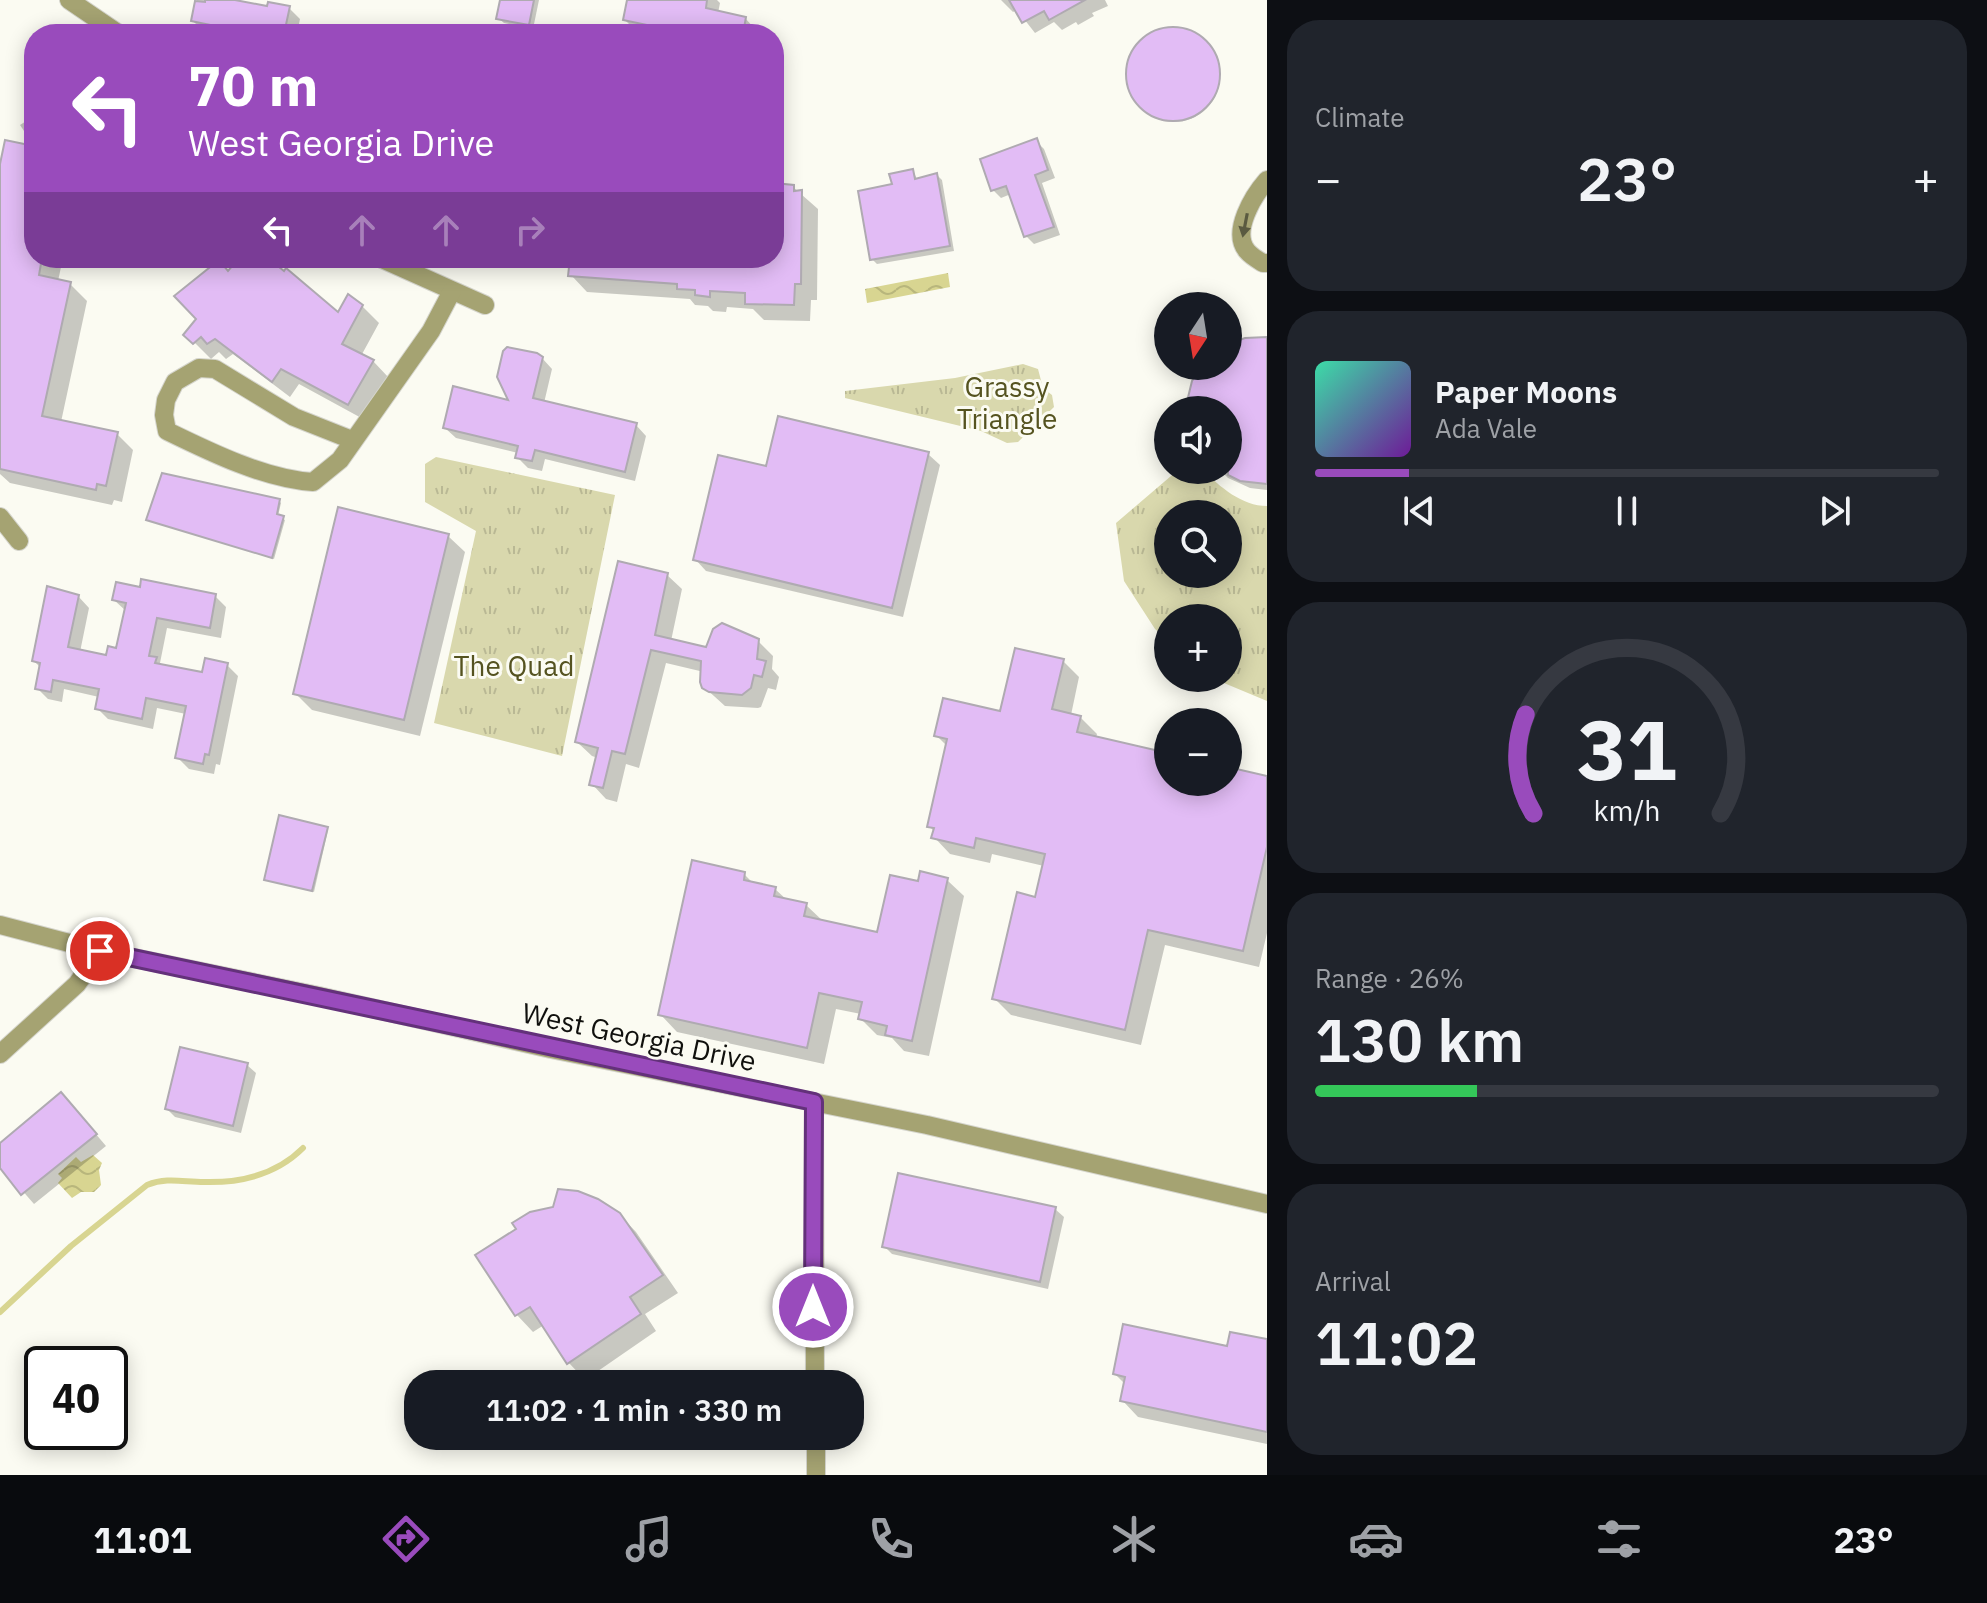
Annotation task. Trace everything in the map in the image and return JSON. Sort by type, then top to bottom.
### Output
[{"type":"street","points":[[69,0],[104,24]]},
{"type":"street","points":[[1267,180],[1246,215],[1241,233],[1245,250],[1267,263]]},
{"type":"street","points":[[402,268],[485,305]]},
{"type":"street","points":[[352,440],[294,417],[215,369],[199,368],[186,374],[175,382],[166,400],[164,415],[167,431],[284,479],[313,482],[340,460],[431,331],[452,291]]},
{"type":"street","points":[[0,517],[19,541]]},
{"type":"street","name":"West Georgia Drive","points":[[0,925],[100,951],[927,1125],[1267,1204]]},
{"type":"street","points":[[0,1054],[77,984],[100,951]]},
{"type":"street","points":[[814,1102],[815,1370]]},
{"type":"street","points":[[816,1450],[816,1475]]},
{"type":"green space","name":"Grassy Triangle","points":[[1023,364],[1038,369],[1043,388],[1052,395],[1054,407],[1018,442],[1007,443],[981,431],[845,398],[845,391],[955,378]]},
{"type":"green space","name":"The Quad","points":[[436,457],[615,495],[562,756],[434,723],[476,531],[425,502],[425,464]]},
{"type":"green space","points":[[1162,484],[1218,484],[1240,499],[1267,506],[1267,701],[1242,691],[1242,604],[1154,604],[1154,627],[1124,581],[1116,523]]},
{"type":"water","points":[[948,273],[950,287],[867,303],[865,289]]},
{"type":"water","points":[[93,1155],[102,1163],[99,1170],[101,1185],[94,1192],[81,1192],[72,1198],[58,1183],[62,1178],[58,1174],[76,1157],[81,1162]]},
{"type":"building","points":[[235,0],[267,6],[268,2],[290,6],[286,24],[206,24],[191,21],[195,1]]},
{"type":"building","points":[[500,0],[534,0],[529,24],[496,19]]},
{"type":"building","points":[[627,0],[707,0],[706,8],[746,17],[745,24],[642,24],[623,20]]},
{"type":"building","points":[[1009,0],[1085,0],[1049,20],[1044,11],[1022,23]]},
{"type":"building","points":[[1173,27],[1191,30],[1206,41],[1217,56],[1220,74],[1217,92],[1206,107],[1191,118],[1173,121],[1155,118],[1140,107],[1129,92],[1126,74],[1129,56],[1140,41],[1155,30]]},
{"type":"building","points":[[1037,138],[1048,170],[1035,175],[1054,227],[1024,237],[1006,186],[991,191],[980,159]]},
{"type":"building","points":[[5,140],[24,144],[24,268],[40,268],[39,275],[71,282],[42,416],[118,432],[106,486],[97,484],[96,490],[0,469],[0,164]]},
{"type":"building","points":[[913,169],[915,179],[937,173],[950,246],[870,260],[858,191],[892,184],[889,174]]},
{"type":"building","points":[[784,184],[794,185],[794,191],[802,190],[801,284],[795,284],[794,305],[745,304],[745,293],[710,291],[710,297],[695,295],[695,290],[677,289],[677,284],[568,276],[569,268],[784,268]]},
{"type":"building","points":[[209,268],[226,268],[228,271],[231,268],[280,268],[284,271],[286,268],[338,312],[348,294],[363,305],[342,344],[374,360],[348,405],[281,369],[272,382],[215,339],[207,344],[201,337],[193,344],[183,335],[196,319],[174,296]]},
{"type":"building","points":[[1267,337],[1267,484],[1242,481],[1242,396],[1188,396],[1193,380],[1242,380],[1242,339]]},
{"type":"building","points":[[507,347],[543,357],[533,398],[637,423],[625,472],[535,450],[532,461],[515,458],[518,446],[443,428],[453,386],[508,400],[497,377],[503,351]]},
{"type":"building","points":[[778,416],[929,452],[892,608],[693,560],[718,455],[766,466]]},
{"type":"building","points":[[162,473],[280,499],[277,514],[284,516],[272,558],[146,520]]},
{"type":"building","points":[[338,507],[449,534],[404,720],[293,694]]},
{"type":"building","points":[[618,561],[668,573],[655,635],[706,647],[713,629],[722,623],[759,639],[757,659],[766,661],[762,677],[754,675],[751,688],[742,695],[709,692],[702,688],[700,682],[701,661],[651,650],[625,754],[612,751],[603,788],[589,785],[598,748],[575,742]]},
{"type":"building","points":[[141,579],[216,594],[210,628],[157,618],[149,656],[157,657],[155,663],[202,672],[205,658],[228,663],[209,755],[205,754],[203,764],[175,758],[186,706],[146,698],[142,719],[95,709],[99,689],[53,680],[51,692],[35,689],[40,663],[32,661],[47,586],[79,595],[68,647],[106,655],[108,646],[116,648],[126,603],[112,600],[116,582],[140,587]]},
{"type":"building","points":[[1015,648],[1064,659],[1052,709],[1081,716],[1077,732],[1154,750],[1154,796],[1242,796],[1242,770],[1267,776],[1267,847],[1243,951],[1148,930],[1125,1030],[992,999],[1017,892],[1035,897],[1045,854],[976,838],[974,848],[931,838],[934,828],[927,827],[947,739],[934,736],[943,698],[1000,711]]},
{"type":"building","points":[[279,815],[328,827],[312,891],[264,880]]},
{"type":"building","points":[[692,860],[745,872],[744,880],[776,887],[774,896],[807,903],[804,916],[877,932],[890,875],[918,881],[920,871],[948,878],[912,1041],[885,1035],[887,1026],[858,1019],[862,1002],[819,993],[807,1048],[658,1015]]},
{"type":"building","points":[[180,1047],[248,1063],[233,1126],[165,1109]]},
{"type":"building","points":[[61,1092],[97,1134],[21,1195],[0,1168],[0,1143]]},
{"type":"building","points":[[898,1173],[1056,1207],[1040,1282],[882,1247]]},
{"type":"building","points":[[558,1189],[578,1191],[620,1213],[663,1275],[630,1297],[641,1314],[567,1364],[530,1307],[515,1316],[475,1255],[516,1229],[512,1223],[530,1212],[553,1207]]},
{"type":"building","points":[[1123,1324],[1227,1346],[1230,1332],[1267,1339],[1267,1432],[1120,1401],[1125,1377],[1113,1374]]},
{"type":"waterway","points":[[0,1312],[71,1246],[147,1185],[168,1181],[218,1182],[257,1176],[281,1165],[303,1148]]},
{"type":"route","points":[[100,951],[319,996],[551,1049],[814,1102],[813,1307]]}]
